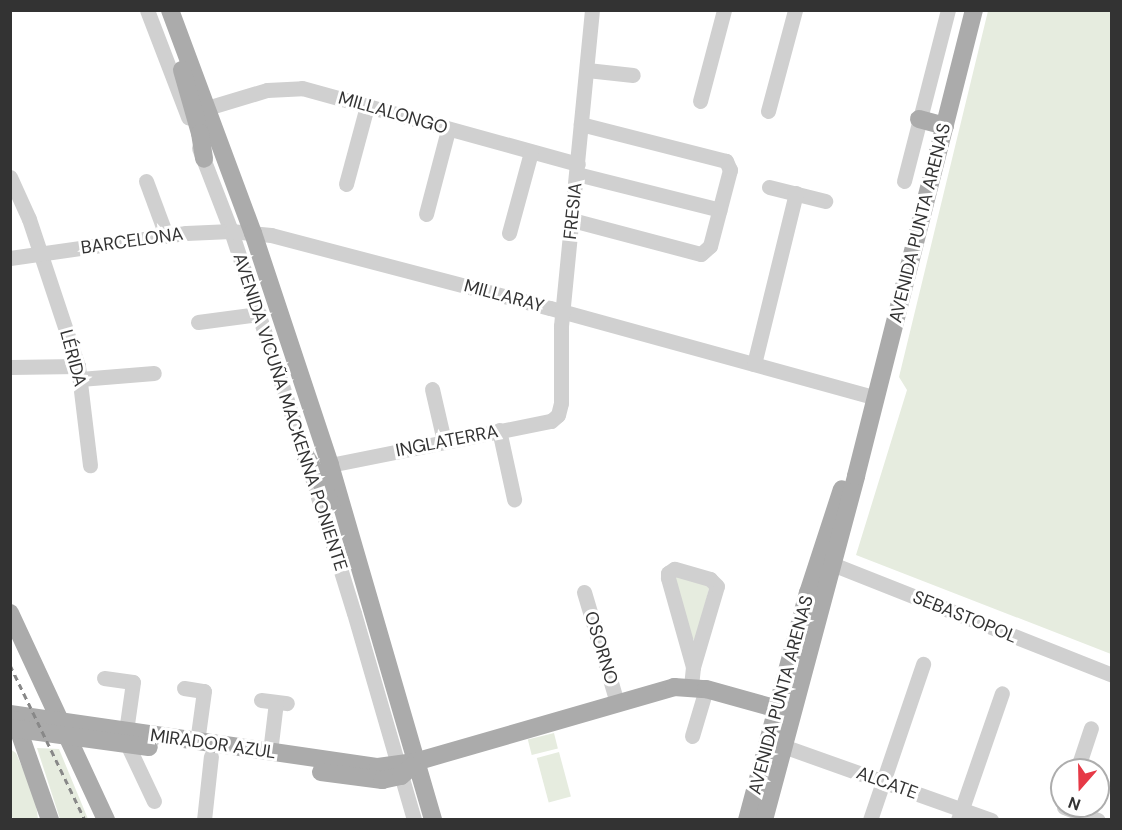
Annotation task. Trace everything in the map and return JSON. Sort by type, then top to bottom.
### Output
[{"type":"main road","name":"AVENIDA VICUÑA MACKENNA PONIENTE","points":[[170,10],[253,233],[330,465],[355,551],[404,768],[433,819]]},
{"type":"main road","name":"AVENIDA PUNTA ARENAS","points":[[747,819],[785,710],[825,561],[840,493],[867,436],[974,10]]},
{"type":"main road","points":[[182,43],[183,74],[197,123],[204,159]]},
{"type":"main road","points":[[919,119],[945,126]]},
{"type":"main road","points":[[305,455],[324,486],[344,535],[355,551]]},
{"type":"main road","points":[[10,613],[106,819]]},
{"type":"main road","name":"MIRADOR AZUL","points":[[127,737],[211,756],[387,780],[404,768],[674,687],[698,687],[785,710]]},
{"type":"main road","name":"AVENIDA PUNTA ARENAS","points":[[764,819],[783,746],[785,710]]},
{"type":"main road","points":[[13,719],[50,819]]},
{"type":"main road","name":"MIRADOR AZUL","points":[[13,719],[127,737],[197,742],[369,766],[404,768]]},
{"type":"street","name":"AVENIDA VICUÑA MACKENNA PONIENTE","points":[[147,10],[231,231],[259,314],[404,768],[414,819]]},
{"type":"street","name":"FRESIA","points":[[560,412],[563,311],[592,10]]},
{"type":"street","points":[[700,101],[724,10]]},
{"type":"street","points":[[768,111],[795,10]]},
{"type":"street","name":"AVENIDA PUNTA ARENAS","points":[[903,181],[948,10]]},
{"type":"street","points":[[586,70],[633,75]]},
{"type":"street","name":"MILLALONGO","points":[[207,108],[253,93],[291,87],[312,90],[531,152],[577,169],[720,210]]},
{"type":"street","points":[[346,184],[367,106]]},
{"type":"street","points":[[572,220],[701,254],[707,251],[720,210],[730,165],[726,161],[581,123]]},
{"type":"street","points":[[426,214],[448,130]]},
{"type":"street","points":[[508,233],[531,152]]},
{"type":"street","name":"LÉRIDA","points":[[10,177],[41,255],[79,372],[90,465]]},
{"type":"street","points":[[146,181],[166,235]]},
{"type":"street","points":[[769,186],[825,201]]},
{"type":"street","points":[[754,364],[796,194]]},
{"type":"street","name":"BARCELONA","points":[[10,258],[166,235],[231,231],[253,233]]},
{"type":"street","name":"MILLARAY","points":[[253,233],[284,237],[563,311],[876,398]]},
{"type":"street","points":[[198,322],[259,314]]},
{"type":"street","points":[[10,367],[79,372],[154,373]]},
{"type":"street","points":[[432,389],[444,441]]},
{"type":"street","name":"INGLATERRA","points":[[330,465],[551,421],[560,412]]},
{"type":"street","points":[[499,430],[514,499]]},
{"type":"street","name":"SEBASTOPOL","points":[[825,561],[1112,675]]},
{"type":"street","points":[[692,736],[698,687],[668,578],[668,573],[674,569],[710,579],[717,586],[693,667]]},
{"type":"street","name":"OSORNO","points":[[584,592],[617,703]]},
{"type":"street","points":[[870,819],[923,664]]},
{"type":"street","points":[[104,678],[133,682],[127,737]]},
{"type":"street","points":[[184,688],[204,691],[197,742]]},
{"type":"street","points":[[960,814],[1002,693]]},
{"type":"street","points":[[270,752],[275,702]]},
{"type":"street","points":[[1081,758],[1091,728]]},
{"type":"street","name":"MIRADOR AZUL","points":[[127,737],[154,801]]},
{"type":"street","name":"ALCATE","points":[[783,746],[883,781],[960,814],[991,819]]},
{"type":"street","points":[[204,819],[211,756]]},
{"type":"shaded area","points":[[988,11],[1111,11],[1111,654],[856,555],[907,390],[899,377]]},
{"type":"shaded area","points":[[677,575],[710,585],[696,639],[690,640],[674,582]]},
{"type":"shaded area","points":[[554,733],[558,749],[532,755],[528,740]]},
{"type":"shaded area","points":[[37,748],[59,749],[88,819],[60,819]]},
{"type":"shaded area","points":[[10,749],[16,753],[35,797],[38,819],[13,819],[11,814]]},
{"type":"shaded area","points":[[559,752],[571,796],[549,802],[537,758]]},
{"type":"railway","points":[[10,665],[85,820]]}]
